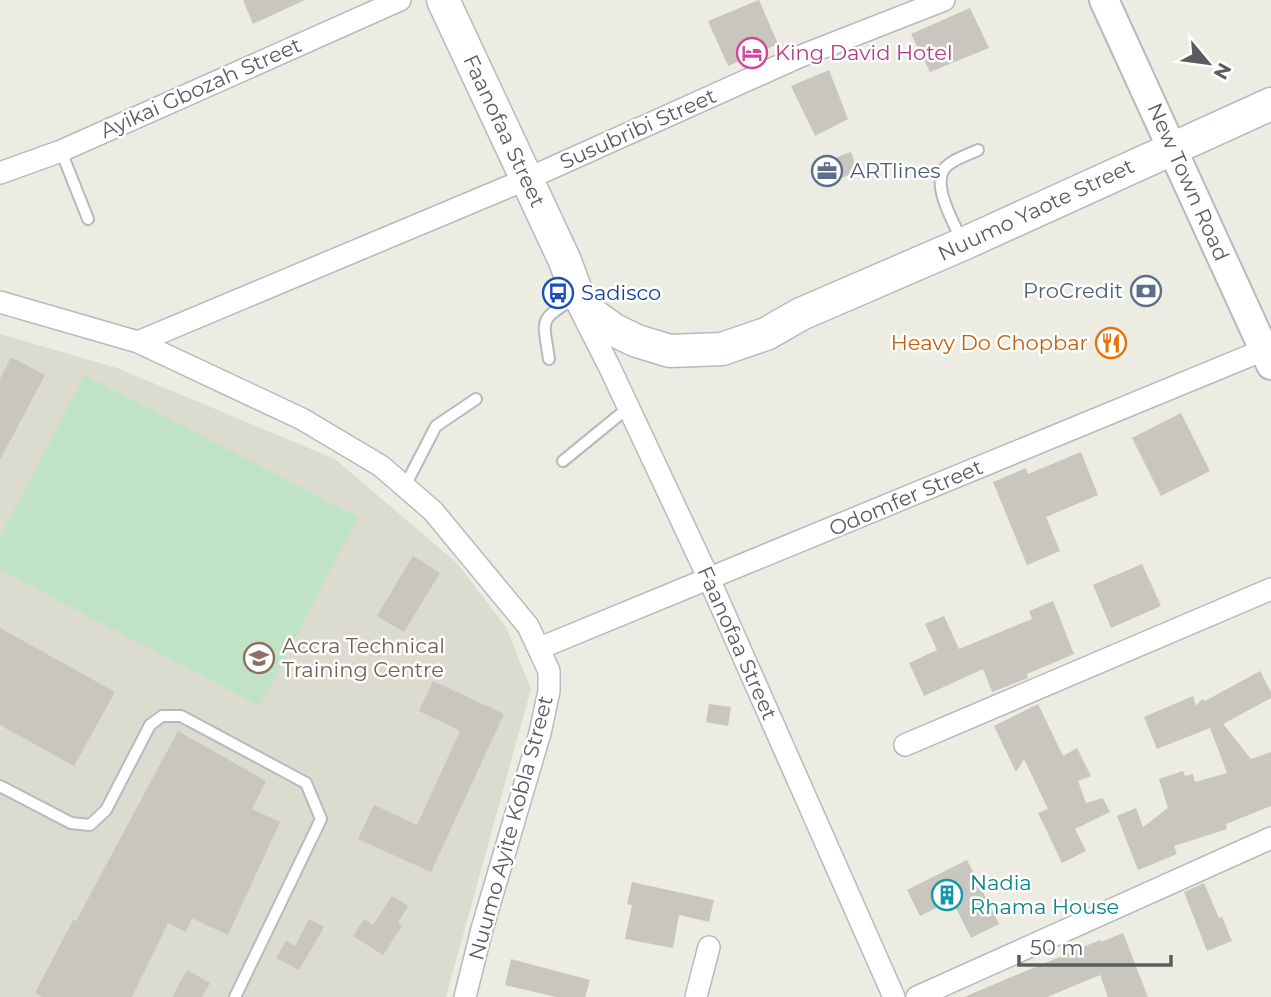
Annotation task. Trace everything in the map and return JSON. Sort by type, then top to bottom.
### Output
[{"type":"main road","name":"Faanofaa Street","points":[[443,0],[565,261]]},
{"type":"main road","name":"Nuumo Yaote Street","points":[[565,261],[575,295],[589,312],[603,323],[637,341],[670,351],[722,349],[756,338],[801,314],[963,244],[1271,104]]},
{"type":"main road","name":"Nuumo Yaote Street","points":[[565,261],[599,298],[638,323],[653,328],[696,328],[714,331],[801,314]]},
{"type":"street","name":"Ayikai Gbozah Street","points":[[0,173],[61,151],[400,0]]},
{"type":"street","name":"Susubribi Street","points":[[138,342],[527,179],[801,56],[944,0]]},
{"type":"street","name":"New Town Road","points":[[1104,0],[1269,354]]},
{"type":"street","name":"Faanofaa Street","points":[[575,295],[709,579],[894,997]]},
{"type":"street","name":"Nuumo Ayite Kobla Street","points":[[0,302],[138,342],[302,419],[381,466],[433,511],[528,626],[550,671],[549,691],[543,722],[482,929],[466,997]]},
{"type":"street","name":"Odomfer Street","points":[[540,648],[1269,354]]},
{"type":"street","points":[[905,745],[1271,589]]},
{"type":"street","points":[[917,997],[1271,838]]},
{"type":"street","points":[[696,997],[709,947]]},
{"type":"lane","points":[[963,244],[940,190],[940,178],[948,165],[978,150]]},
{"type":"lane","points":[[61,151],[88,219]]},
{"type":"lane","points":[[548,359],[544,324],[546,318],[575,295]]},
{"type":"lane","points":[[405,486],[436,426],[476,400]]},
{"type":"lane","points":[[563,461],[629,407]]},
{"type":"lane","points":[[0,786],[71,823],[90,825],[106,810],[149,725],[162,716],[181,716],[306,783],[321,819],[235,997]]},
{"type":"shaded area","name":"Accra Technical Training Centre","points":[[0,334],[117,368],[335,459],[457,563],[506,627],[531,689],[446,997],[0,997]]},
{"type":"green space","points":[[85,375],[358,517],[260,706],[0,570],[0,537]]},
{"type":"building","points":[[243,0],[305,0],[253,24]]},
{"type":"building","points":[[759,0],[778,44],[728,66],[708,21]]},
{"type":"building","points":[[970,8],[989,48],[930,72],[911,34]]},
{"type":"building","points":[[829,70],[848,119],[815,136],[791,86]]},
{"type":"building","points":[[851,152],[858,172],[821,185],[813,166]]},
{"type":"building","points":[[11,357],[45,375],[0,460],[0,379]]},
{"type":"building","points":[[1181,413],[1210,471],[1161,496],[1132,438]]},
{"type":"building","points":[[1081,452],[1098,495],[1046,517],[1060,551],[1027,565],[993,482],[1026,468],[1028,474]]},
{"type":"building","points":[[413,556],[440,573],[404,632],[377,616]]},
{"type":"building","points":[[1142,564],[1161,606],[1111,628],[1093,585]]},
{"type":"building","points":[[1053,601],[1074,654],[1027,674],[1028,678],[992,692],[983,669],[924,696],[909,663],[937,650],[925,624],[944,616],[959,649],[1032,619],[1029,611]]},
{"type":"building","points":[[0,628],[115,692],[74,766],[0,725]]},
{"type":"building","points":[[1260,671],[1271,692],[1271,698],[1223,724],[1251,759],[1271,752],[1271,806],[1226,824],[1227,829],[1174,846],[1177,854],[1138,870],[1117,816],[1136,808],[1143,827],[1168,808],[1159,779],[1183,771],[1185,776],[1193,774],[1195,782],[1227,773],[1210,728],[1157,749],[1144,717],[1193,696],[1196,706],[1202,699],[1205,701]]},
{"type":"building","points":[[433,681],[504,714],[431,872],[358,839],[374,805],[417,825],[460,731],[419,711]]},
{"type":"building","points":[[709,704],[731,707],[728,726],[706,722]]},
{"type":"building","points":[[1038,704],[1063,756],[1077,748],[1091,776],[1078,781],[1086,803],[1103,798],[1110,812],[1075,829],[1086,851],[1062,863],[1038,813],[1048,809],[1024,759],[1016,772],[994,726]]},
{"type":"building","points":[[178,731],[266,781],[252,809],[280,822],[228,935],[192,918],[186,932],[168,923],[132,997],[43,997],[35,993],[73,920],[76,921]]},
{"type":"building","name":"Nadia Rhama House","points":[[967,860],[999,924],[971,938],[952,900],[920,916],[907,890]]},
{"type":"building","points":[[632,882],[714,900],[709,922],[679,915],[673,948],[625,939],[632,905],[627,904]]},
{"type":"building","points":[[1204,883],[1232,941],[1207,951],[1184,892]]},
{"type":"building","points":[[392,896],[408,906],[398,923],[402,926],[383,955],[353,936],[364,919],[373,925]]},
{"type":"building","points":[[309,919],[324,927],[299,970],[276,958],[286,941],[295,946]]},
{"type":"building","points":[[1123,933],[1148,997],[1108,997],[1100,975],[1047,997],[964,997],[1100,940],[1101,942]]},
{"type":"building","points":[[511,959],[590,980],[585,997],[556,997],[505,985]]},
{"type":"building","points":[[187,970],[210,983],[202,997],[172,997]]},
{"type":"place","name":"King David Hotel","points":[[752,53]]},
{"type":"place","name":"ARTlines","points":[[827,171]]},
{"type":"place","name":"ProCredit","points":[[1146,291]]},
{"type":"place","name":"Sadisco","points":[[558,293]]},
{"type":"place","name":"Heavy Do Chopbar","points":[[1111,343]]},
{"type":"place","name":"Accra Technical Training Centre","points":[[259,658]]},
{"type":"place","name":"Nadia Rhama House","points":[[947,895]]}]
